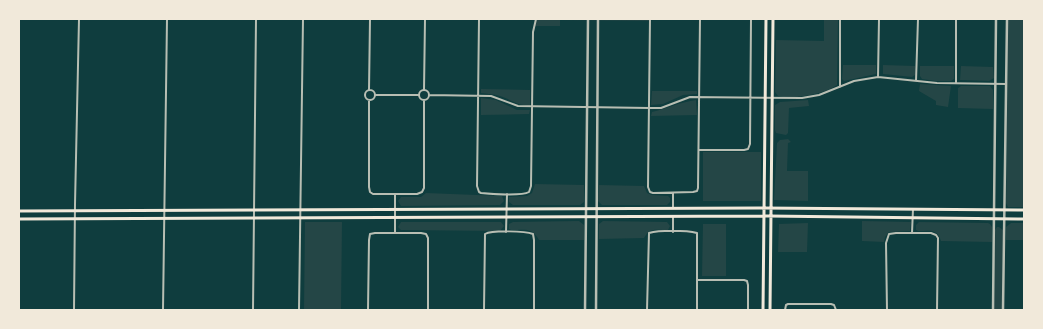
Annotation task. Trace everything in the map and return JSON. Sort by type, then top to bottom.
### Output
[{"type":"main road","points":[[766,19],[765,98],[768,208],[771,216],[770,310]]},
{"type":"main road","points":[[763,310],[764,216],[768,208],[773,19]]},
{"type":"main road","points":[[19,210],[586,208],[1024,210]]},
{"type":"main road","points":[[19,219],[764,216],[1024,219]]},
{"type":"street","points":[[74,310],[79,19]]},
{"type":"street","points":[[163,310],[167,19]]},
{"type":"street","points":[[253,310],[256,19]]},
{"type":"street","points":[[300,310],[303,19]]},
{"type":"street","points":[[370,19],[370,90]]},
{"type":"street","points":[[425,19],[424,90],[429,95],[491,96],[518,106],[661,108],[672,105],[682,99],[699,97],[802,98],[819,95],[854,81],[878,77],[916,81],[1006,84]]},
{"type":"street","points":[[479,19],[477,186],[479,192],[507,194],[526,194],[529,192],[531,186],[533,32],[536,19]]},
{"type":"street","points":[[585,310],[588,19]]},
{"type":"street","points":[[596,310],[598,19]]},
{"type":"street","points":[[650,19],[648,187],[650,192],[653,193],[697,191],[698,188],[700,19]]},
{"type":"street","points":[[699,150],[744,150],[748,149],[750,144],[751,19]]},
{"type":"street","points":[[840,19],[840,87]]},
{"type":"street","points":[[878,77],[879,19]]},
{"type":"street","points":[[916,81],[918,19]]},
{"type":"street","points":[[956,19],[956,83]]},
{"type":"street","points":[[993,310],[996,19]]},
{"type":"street","points":[[1004,310],[1007,19]]},
{"type":"street","points":[[370,90],[374,91],[375,95]]},
{"type":"street","points":[[370,90],[367,91],[365,95],[369,100],[370,192],[373,194],[417,194],[422,192],[424,188],[424,100]]},
{"type":"street","points":[[419,95],[421,91],[424,90]]},
{"type":"street","points":[[375,95],[419,95]]},
{"type":"street","points":[[369,100],[373,99],[375,95]]},
{"type":"street","points":[[419,95],[420,99],[424,100]]},
{"type":"street","points":[[424,100],[427,99],[429,95]]},
{"type":"street","points":[[673,193],[673,208]]},
{"type":"street","points":[[395,194],[396,233]]},
{"type":"street","points":[[506,232],[507,194]]},
{"type":"street","points":[[912,233],[913,209]]},
{"type":"street","points":[[673,217],[673,232]]},
{"type":"street","points":[[484,310],[485,234],[488,232],[529,232],[533,234],[534,310]]},
{"type":"street","points":[[647,310],[649,233],[653,232],[697,233],[697,310]]},
{"type":"street","points":[[368,310],[370,234],[396,233],[426,234],[428,238],[428,310]]},
{"type":"street","points":[[887,310],[886,243],[889,234],[892,233],[931,234],[936,235],[938,238],[937,310]]},
{"type":"street","points":[[698,280],[747,281],[748,310]]},
{"type":"street","points":[[785,310],[786,305],[788,304],[831,304],[834,305],[836,310]]},
{"type":"shaded area","points":[[536,19],[650,19],[650,21],[560,20],[560,26],[534,26]]},
{"type":"shaded area","points":[[824,19],[838,19],[837,85],[825,91],[800,97],[778,96],[775,92],[776,40],[824,41]]},
{"type":"shaded area","points":[[1008,19],[1024,19],[1024,207],[1008,207],[1006,203]]},
{"type":"shaded area","points":[[843,65],[876,65],[876,74],[844,81],[842,79]]},
{"type":"shaded area","points":[[883,65],[915,66],[915,75],[912,77],[883,74]]},
{"type":"shaded area","points":[[920,66],[954,66],[954,79],[951,81],[936,81],[922,79],[920,76]]},
{"type":"shaded area","points":[[961,66],[993,67],[994,78],[989,81],[960,80]]},
{"type":"shaded area","points":[[920,84],[951,86],[948,107],[936,105],[936,101],[919,91]]},
{"type":"shaded area","points":[[961,86],[990,86],[993,90],[993,109],[958,108],[958,88]]},
{"type":"shaded area","points":[[481,89],[530,90],[530,106],[500,96],[481,93]]},
{"type":"shaded area","points":[[652,91],[697,91],[697,94],[683,95],[663,104],[651,105]]},
{"type":"shaded area","points":[[481,98],[496,100],[517,110],[530,110],[529,114],[481,115]]},
{"type":"shaded area","points":[[696,100],[697,115],[651,116],[652,112]]},
{"type":"shaded area","points":[[808,100],[809,106],[789,108],[788,133],[786,135],[776,133],[775,105],[780,102]]},
{"type":"shaded area","points":[[788,139],[791,142],[788,143],[787,171],[808,171],[808,201],[774,200],[777,143],[780,140]]},
{"type":"shaded area","points":[[703,152],[761,152],[761,201],[703,201]]},
{"type":"shaded area","points":[[535,184],[584,185],[584,202],[580,205],[513,205],[509,202],[509,197],[527,196],[532,193]]},
{"type":"shaded area","points":[[599,185],[644,186],[647,193],[652,195],[668,196],[670,198],[670,202],[667,205],[602,205],[598,201]]},
{"type":"shaded area","points":[[426,193],[502,196],[504,201],[500,205],[401,206],[398,201],[401,197],[421,197]]},
{"type":"shaded area","points":[[579,221],[584,225],[584,240],[539,240],[531,231],[509,229],[509,224],[513,222]]},
{"type":"shaded area","points":[[603,221],[667,222],[670,226],[668,230],[651,231],[646,234],[644,238],[599,239],[599,224]]},
{"type":"shaded area","points":[[862,221],[911,222],[910,231],[889,232],[885,237],[884,242],[862,241]]},
{"type":"shaded area","points":[[305,222],[342,222],[341,310],[304,310]]},
{"type":"shaded area","points":[[401,222],[501,222],[504,226],[500,231],[401,230],[398,227]]},
{"type":"shaded area","points":[[919,222],[988,223],[992,227],[992,242],[941,241],[935,232],[916,230],[916,225]]},
{"type":"shaded area","points":[[808,223],[807,252],[778,252],[779,224]]},
{"type":"shaded area","points":[[1011,223],[1024,223],[1024,240],[1006,240],[1006,227]]},
{"type":"shaded area","points":[[703,224],[726,224],[726,276],[702,276]]},
{"type":"shaded area","points":[[997,227],[1003,230],[1002,310],[994,310],[995,230]]}]
